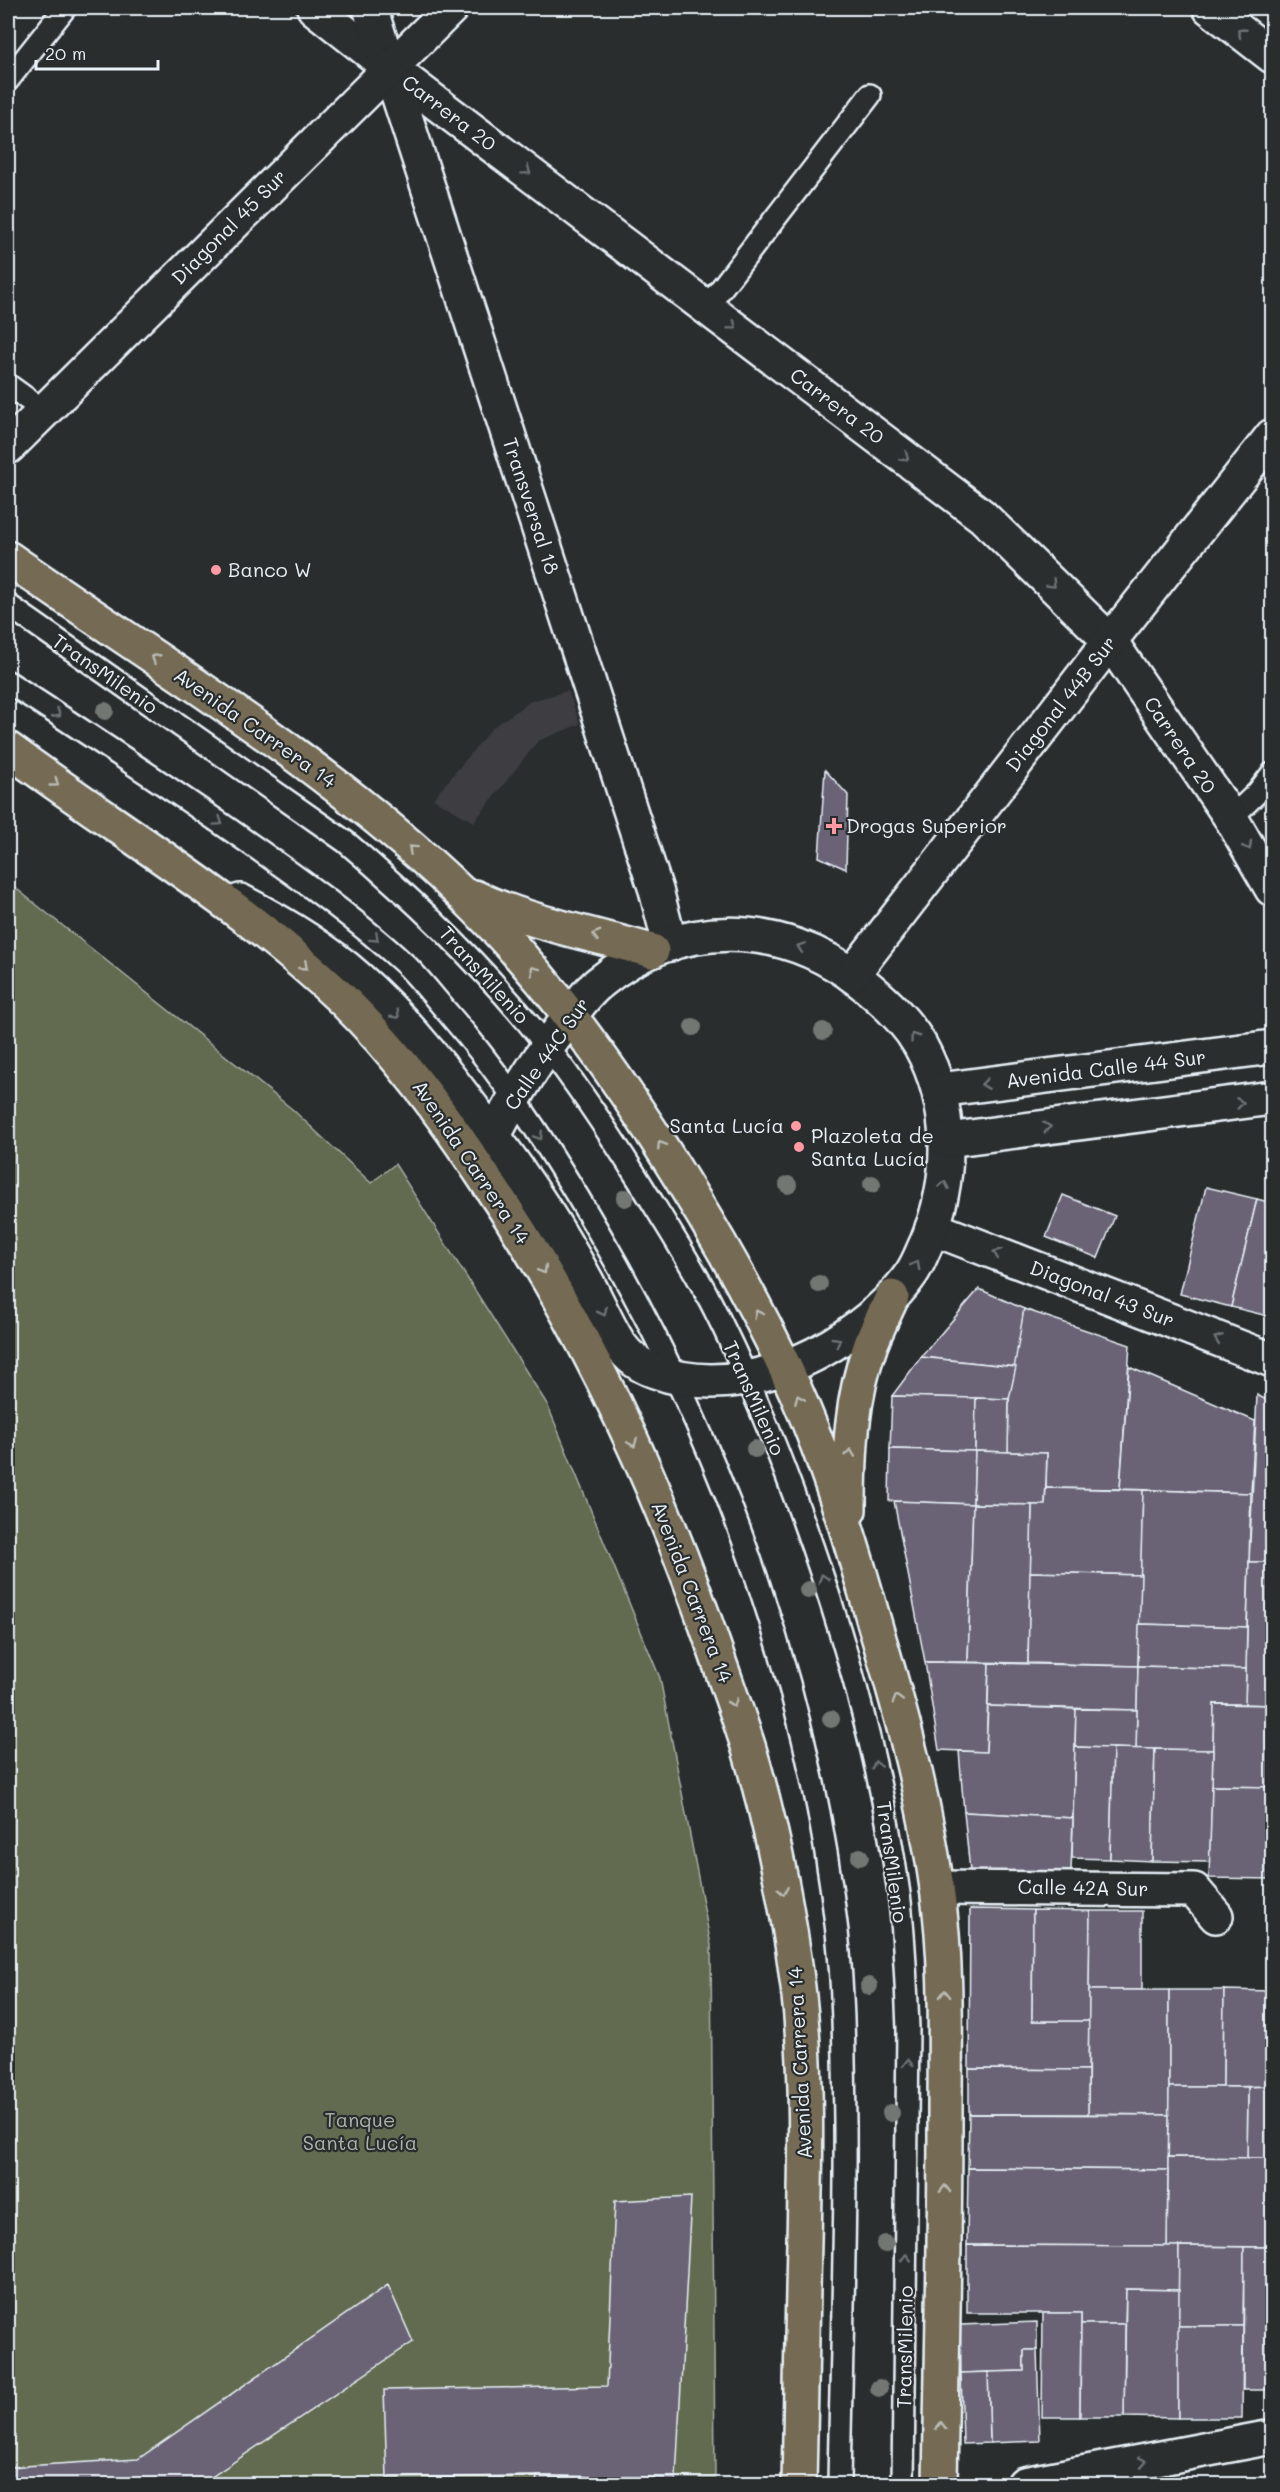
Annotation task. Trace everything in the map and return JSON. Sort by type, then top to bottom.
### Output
[{"type":"main road","name":"Avenida Carrera 14","points":[[8,558],[301,758],[365,807],[456,888],[518,950],[571,1015],[653,1132],[745,1288],[785,1366],[818,1444],[848,1533],[911,1746],[937,1888],[945,1992],[940,2484]]},
{"type":"main road","name":"Avenida Carrera 14","points":[[8,749],[254,923],[340,997],[386,1044],[418,1083],[478,1167],[563,1302],[632,1440],[696,1594],[749,1750],[776,1854],[798,1991],[804,2066],[806,2176],[799,2484]]},
{"type":"main road","points":[[456,888],[502,910],[547,924],[661,948]]},
{"type":"main road","points":[[848,1533],[849,1462],[855,1404],[871,1345],[892,1298]]},
{"type":"street","name":"Carrera 20","points":[[314,8],[982,516],[1110,641],[1231,818],[1272,889]]},
{"type":"street","name":"Transversal 18","points":[[370,8],[656,890],[661,948]]},
{"type":"street","name":"Diagonal 45 Sur","points":[[8,447],[451,8]]},
{"type":"street","points":[[1210,8],[1272,56]]},
{"type":"street","name":"Diagonal 44B Sur","points":[[852,975],[1272,436]]},
{"type":"street","name":"Avenida Carrera 14","points":[[174,867],[291,930],[358,978],[404,1023],[493,1135],[556,1228],[621,1346],[634,1360],[651,1370],[674,1377],[726,1381],[785,1366]]},
{"type":"street","name":"Calle 44C Sur","points":[[478,1167],[513,1098],[571,1015],[599,983],[632,960],[661,948],[708,935],[746,933],[784,940],[820,954],[852,975],[890,1005],[920,1044],[939,1090],[947,1140],[947,1170],[932,1228],[915,1269],[892,1298],[857,1329],[817,1353],[785,1366]]},
{"type":"street","name":"Avenida Calle 44 Sur","points":[[939,1090],[1272,1047]]},
{"type":"street","points":[[947,1140],[1272,1098]]},
{"type":"street","name":"Diagonal 43 Sur","points":[[932,1228],[1272,1360]]},
{"type":"street","name":"Calle 42A Sur","points":[[937,1888],[954,1886],[1194,1890],[1216,1916]]},
{"type":"street","points":[[1024,2484],[1272,2437]]},
{"type":"lane","points":[[8,80],[65,8]]},
{"type":"lane","points":[[706,307],[870,95]]},
{"type":"lane","points":[[8,385],[44,411]]},
{"type":"lane","name":"TransMilenio","points":[[8,605],[346,842],[396,884],[452,938],[548,1047],[606,1127],[704,1288],[775,1443],[802,1514],[847,1652],[880,1782],[899,1898],[905,1958],[908,2029],[903,2484]]},
{"type":"lane","points":[[8,682],[171,788],[338,906],[410,969],[472,1041],[576,1193],[626,1281],[674,1377],[711,1458],[747,1551],[774,1634],[799,1723],[820,1819],[836,1922],[844,2046],[845,2156],[839,2484]]},
{"type":"lane","points":[[1231,818],[1258,792],[1272,774]]},
{"type":"shaded area","points":[[568,691],[580,724],[538,741],[474,822],[433,799],[492,728],[531,701]]},
{"type":"green space","name":"Tanque Santa Lucía","points":[[8,882],[292,1109],[371,1183],[395,1164],[547,1404],[660,1678],[711,1945],[715,2478],[537,2476],[536,2484],[8,2484]]},
{"type":"building","name":"Drogas Superior","points":[[825,770],[848,795],[846,869],[819,857]]},
{"type":"building","points":[[1206,1187],[1257,1199],[1231,1307],[1180,1294]]},
{"type":"building","points":[[1063,1195],[1115,1216],[1098,1258],[1046,1237]]},
{"type":"building","points":[[1257,1199],[1272,1203],[1272,1317],[1231,1307]]},
{"type":"building","points":[[979,1289],[1024,1309],[1016,1367],[921,1357]]},
{"type":"building","points":[[1024,1309],[1130,1345],[1120,1489],[1046,1488],[1047,1453],[1008,1452],[1009,1399]]},
{"type":"building","points":[[921,1357],[1016,1367],[1009,1399],[892,1396]]},
{"type":"building","points":[[1129,1367],[1255,1421],[1251,1493],[1120,1489]]},
{"type":"building","points":[[1257,1395],[1272,1403],[1272,1562],[1249,1562]]},
{"type":"building","points":[[892,1396],[976,1398],[975,1451],[890,1449]]},
{"type":"building","points":[[976,1398],[1009,1399],[1008,1452],[975,1451]]},
{"type":"building","points":[[890,1449],[975,1451],[973,1504],[889,1501]]},
{"type":"building","points":[[975,1451],[1047,1453],[1045,1505],[973,1504]]},
{"type":"building","points":[[1046,1488],[1143,1490],[1141,1575],[1030,1572],[1032,1505],[1045,1505]]},
{"type":"building","points":[[1143,1490],[1251,1493],[1247,1627],[1139,1624]]},
{"type":"building","points":[[894,1501],[973,1504],[968,1662],[925,1662]]},
{"type":"building","points":[[973,1504],[1032,1505],[1028,1663],[968,1662]]},
{"type":"building","points":[[1249,1562],[1272,1562],[1272,1705],[1245,1704]]},
{"type":"building","points":[[1030,1572],[1141,1575],[1138,1666],[1028,1663]]},
{"type":"building","points":[[1139,1624],[1247,1627],[1246,1669],[1138,1666]]},
{"type":"building","points":[[925,1662],[989,1663],[986,1752],[939,1750]]},
{"type":"building","points":[[989,1663],[1138,1666],[1137,1710],[988,1706]]},
{"type":"building","points":[[1138,1666],[1246,1669],[1245,1704],[1214,1704],[1213,1750],[1136,1749]]},
{"type":"building","points":[[1214,1704],[1272,1705],[1272,1787],[1212,1786]]},
{"type":"building","points":[[988,1706],[1076,1709],[1073,1818],[964,1812],[959,1751],[986,1752]]},
{"type":"building","points":[[1076,1709],[1137,1710],[1136,1749],[1075,1747]]},
{"type":"building","points":[[1075,1747],[1113,1748],[1110,1859],[1072,1858]]},
{"type":"building","points":[[1113,1748],[1155,1749],[1152,1861],[1110,1859]]},
{"type":"building","points":[[1155,1749],[1213,1750],[1210,1862],[1152,1861]]},
{"type":"building","points":[[1212,1786],[1272,1787],[1272,1879],[1209,1878]]},
{"type":"building","points":[[964,1812],[1073,1818],[1071,1871],[970,1871]]},
{"type":"building","points":[[970,1909],[1033,1910],[1032,2021],[1089,2021],[1088,2070],[969,2069]]},
{"type":"building","points":[[1033,1910],[1090,1911],[1089,2021],[1032,2021]]},
{"type":"building","points":[[1090,1911],[1142,1911],[1142,1990],[1089,1990]]},
{"type":"building","points":[[1089,1990],[1169,1990],[1169,2115],[1088,2114]]},
{"type":"building","points":[[1169,1990],[1224,1990],[1223,2087],[1169,2087]]},
{"type":"building","points":[[1224,1990],[1272,1991],[1272,2086],[1223,2087]]},
{"type":"building","points":[[969,2069],[1088,2070],[1088,2114],[969,2114]]},
{"type":"building","points":[[1272,2086],[1272,2158],[1247,2158],[1248,2087]]},
{"type":"building","points":[[1169,2087],[1248,2087],[1247,2158],[1168,2157]]},
{"type":"building","points":[[969,2114],[1169,2115],[1168,2170],[968,2168]]},
{"type":"building","points":[[1168,2157],[1272,2158],[1272,2247],[1167,2246]]},
{"type":"building","points":[[968,2168],[1168,2170],[1167,2246],[967,2245]]},
{"type":"building","points":[[691,2197],[676,2478],[537,2476],[387,2478],[384,2390],[607,2386],[615,2201]]},
{"type":"building","points":[[967,2245],[1179,2246],[1179,2290],[1126,2289],[1125,2324],[1081,2324],[1081,2313],[967,2313]]},
{"type":"building","points":[[1179,2246],[1244,2247],[1243,2326],[1178,2326]]},
{"type":"building","points":[[1244,2247],[1272,2247],[1272,2390],[1243,2390]]},
{"type":"building","points":[[388,2285],[413,2342],[201,2484],[8,2484],[8,2467],[138,2459]]},
{"type":"building","points":[[1126,2289],[1179,2290],[1178,2418],[1124,2417]]},
{"type":"building","points":[[1043,2313],[1081,2313],[1080,2417],[1042,2417]]},
{"type":"building","points":[[1037,2322],[1037,2350],[1024,2350],[1024,2371],[961,2373],[960,2325]]},
{"type":"building","points":[[1081,2324],[1125,2324],[1124,2417],[1080,2417]]},
{"type":"building","points":[[1178,2326],[1243,2326],[1242,2418],[1178,2418]]},
{"type":"building","points":[[1024,2350],[1037,2350],[1040,2441],[990,2443],[988,2372],[1024,2371]]},
{"type":"building","points":[[988,2372],[990,2443],[963,2444],[961,2373]]},
{"type":"building","points":[[537,2476],[676,2478],[676,2484],[536,2484]]},
{"type":"building","points":[[1272,2477],[1272,2484],[1232,2484]]},
{"type":"place","name":"Banco W","points":[[216,570]]},
{"type":"place","name":"Drogas Superior","points":[[834,826]]},
{"type":"place","name":"Santa Lucía","points":[[796,1126]]},
{"type":"place","name":"Plazoleta de Santa Lucía","points":[[799,1147]]}]
